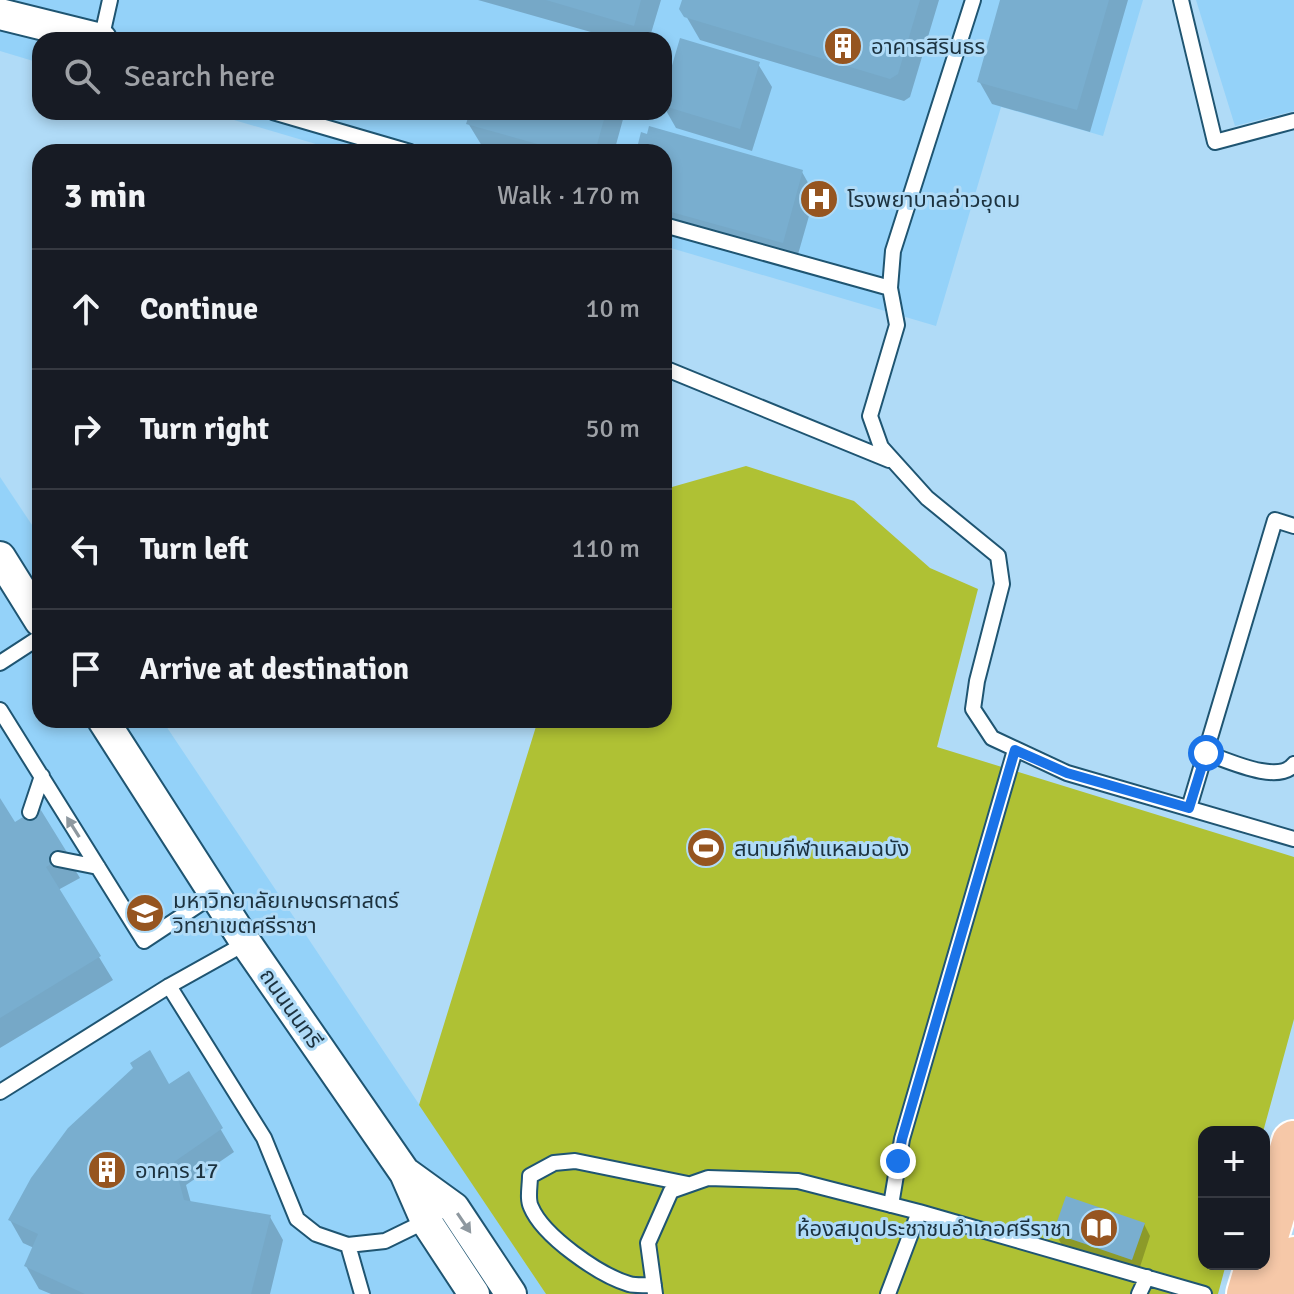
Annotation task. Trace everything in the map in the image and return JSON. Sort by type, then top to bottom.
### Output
[{"type":"highway","points":[[1270,1223],[1294,1143]]},
{"type":"highway","points":[[1284,1294],[1294,1259]]},
{"type":"highway","points":[[1249,1294],[1256,1270]]},
{"type":"street","points":[[0,14],[70,32]]},
{"type":"street","points":[[0,557],[32,608]]},
{"type":"street","name":"ถนนนนทรี","points":[[108,728],[246,943],[405,1173],[426,1221],[474,1294]]},
{"type":"street","name":"ถนนนนทรี","points":[[405,1173],[454,1208],[511,1294]]},
{"type":"lane","points":[[103,32],[110,0]]},
{"type":"lane","points":[[973,0],[893,251],[890,288],[897,325],[870,416],[881,447],[894,462],[927,498],[998,556],[1002,584],[977,681],[973,709],[992,738],[1067,773],[1294,839]]},
{"type":"lane","points":[[1181,0],[1215,142],[1294,121]]},
{"type":"lane","points":[[300,120],[383,144]]},
{"type":"lane","points":[[672,227],[890,288]]},
{"type":"lane","points":[[672,371],[894,462]]},
{"type":"lane","points":[[1189,808],[1275,520],[1294,526]]},
{"type":"lane","points":[[0,663],[32,642]]},
{"type":"lane","points":[[0,710],[144,941],[215,894]]},
{"type":"lane","points":[[891,1205],[902,1139],[1015,750]]},
{"type":"lane","points":[[1206,753],[1276,774],[1291,769],[1294,764]]},
{"type":"lane","points":[[30,812],[42,776]]},
{"type":"lane","points":[[58,859],[98,867]]},
{"type":"lane","points":[[0,1092],[169,986],[246,943]]},
{"type":"lane","points":[[169,986],[264,1138],[297,1219],[316,1234],[348,1245],[385,1241],[426,1221]]},
{"type":"lane","points":[[690,1184],[575,1161],[554,1163],[530,1176],[529,1204],[541,1225],[560,1242],[605,1272],[631,1284],[655,1290],[648,1243],[671,1191],[708,1178],[798,1181],[919,1212],[1204,1294]]},
{"type":"lane","points":[[888,1294],[919,1212]]},
{"type":"lane","points":[[348,1245],[362,1294]]},
{"type":"lane","points":[[1139,1294],[1147,1277]]},
{"type":"shaded area","name":"โรงพยาบาลอ่าวอุดม","points":[[0,0],[1143,0],[1103,136],[1001,107],[936,326],[672,248],[672,144],[316,144],[234,120],[672,120],[672,32],[32,32],[32,61],[0,51]]},
{"type":"shaded area","points":[[1196,0],[1294,0],[1294,111],[1235,126]]},
{"type":"shaded area","name":"มหาวิทยาลัยเกษตรศาสตร์ วิทยาเขตศรีราชา","points":[[0,477],[32,525],[32,728],[167,728],[546,1294],[0,1294]]},
{"type":"green space","points":[[746,466],[854,501],[930,568],[978,589],[937,747],[1294,857],[1294,1019],[1265,1126],[1198,1126],[1198,1270],[1224,1270],[1218,1294],[546,1294],[419,1105],[536,728],[672,728],[672,487]]},
{"type":"building","points":[[546,0],[641,0],[634,26]]},
{"type":"building","name":"อาคารสิรินธร","points":[[682,0],[920,0],[898,74],[890,79],[684,17],[679,9]]},
{"type":"building","points":[[1000,0],[1109,0],[1077,110],[977,82]]},
{"type":"building","points":[[680,38],[760,62],[740,129],[672,108],[672,66]]},
{"type":"building","points":[[467,120],[604,120],[597,144],[537,144],[466,124]]},
{"type":"building","points":[[649,126],[803,170],[783,243],[672,212],[672,144],[638,144],[641,132],[647,134]]},
{"type":"building","points":[[0,798],[15,822],[39,807],[68,854],[46,867],[101,956],[0,1018]]},
{"type":"building","name":"อาคาร 17","points":[[150,1050],[169,1084],[189,1071],[223,1128],[174,1162],[184,1200],[271,1215],[251,1294],[85,1294],[24,1266],[38,1234],[8,1220],[31,1178],[68,1128],[133,1068],[130,1063]]},
{"type":"building","name":"ห้องสมุดประชาชนอำเภอศรีราชา","points":[[1066,1196],[1145,1223],[1132,1260],[1053,1233]]},
{"type":"place","name":"อาคารสิรินธร","points":[[843,46]]},
{"type":"place","name":"โรงพยาบาลอ่าวอุดม","points":[[819,199]]},
{"type":"place","name":"สนามกีฬาแหลมฉบัง","points":[[706,848]]},
{"type":"place","name":"มหาวิทยาลัยเกษตรศาสตร์ วิทยาเขตศรีราชา","points":[[145,913]]},
{"type":"place","name":"อาคาร 17","points":[[107,1170]]},
{"type":"place","name":"ห้องสมุดประชาชนอำเภอศรีราชา","points":[[1099,1228]]},
{"type":"route","points":[[898,1161],[1015,750],[1067,773],[1189,808],[1206,753]]}]
